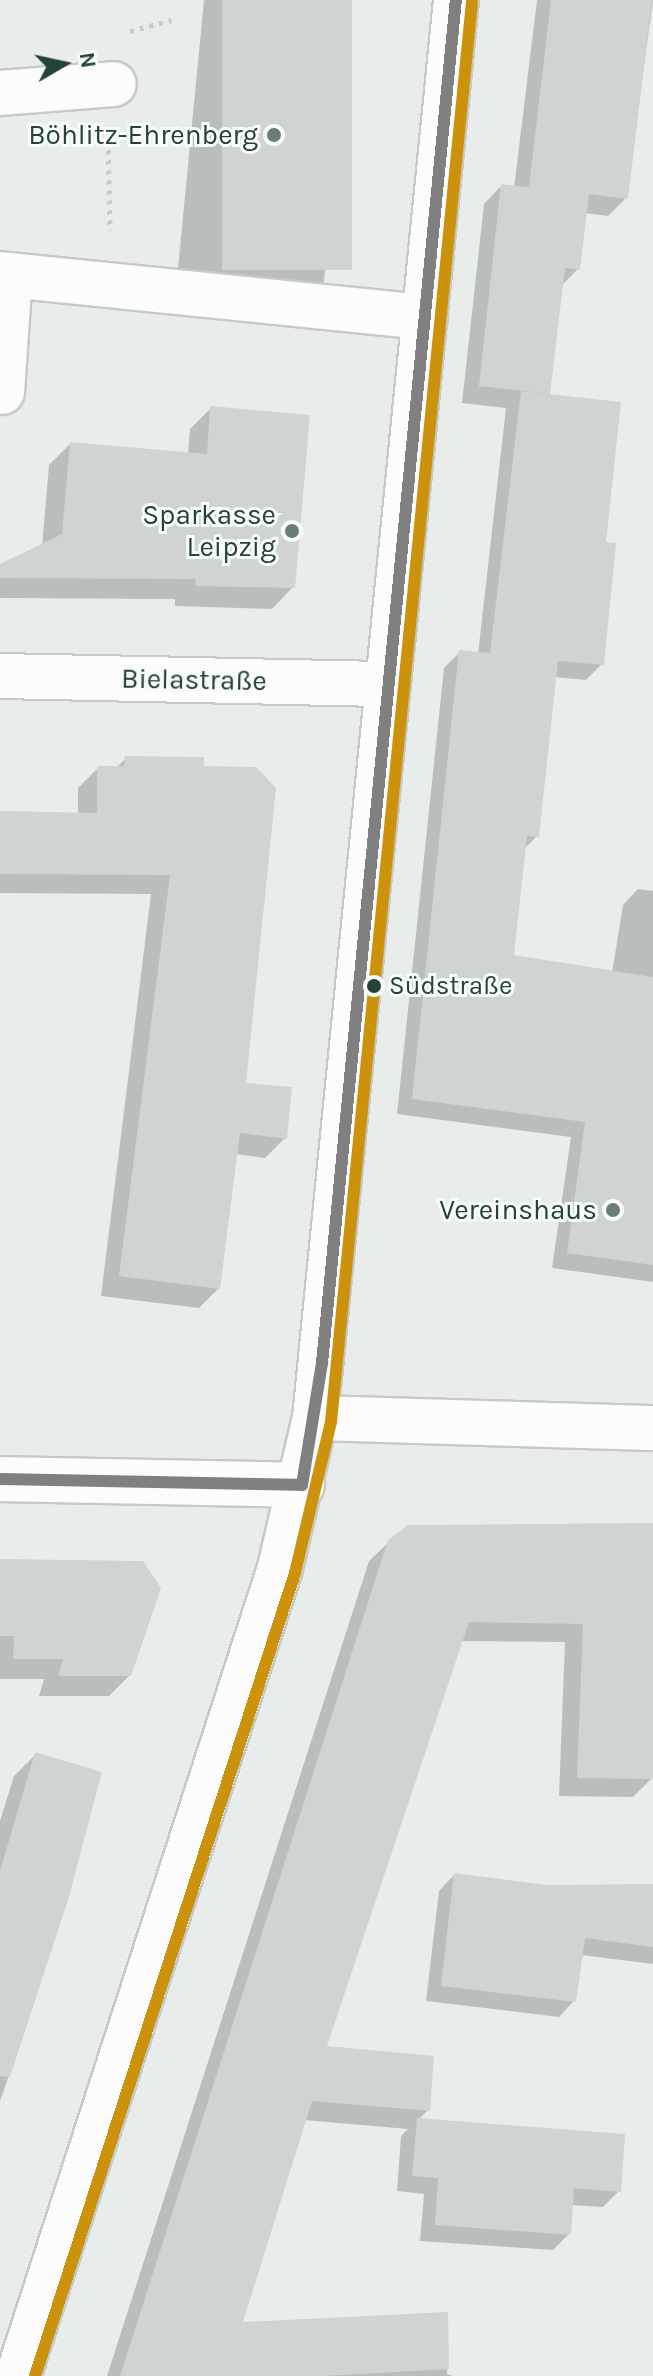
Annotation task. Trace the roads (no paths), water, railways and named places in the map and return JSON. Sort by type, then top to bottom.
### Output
[{"type":"street","points":[[18,2376],[302,1485],[315,1418],[456,0]]},
{"type":"street","points":[[0,93],[114,84]]},
{"type":"street","points":[[2,392],[5,275],[425,317]]},
{"type":"street","name":"Bielastraße","points":[[0,676],[388,684]]},
{"type":"street","points":[[315,1418],[653,1428]]},
{"type":"street","points":[[0,1479],[302,1485]]},
{"type":"place","name":"Böhlitz-Ehrenberg","points":[[274,135]]},
{"type":"place","name":"Sparkasse Leipzig","points":[[292,531]]},
{"type":"place","name":"Südstraße","points":[[374,986]]},
{"type":"place","name":"Vereinshaus","points":[[613,1210]]}]
